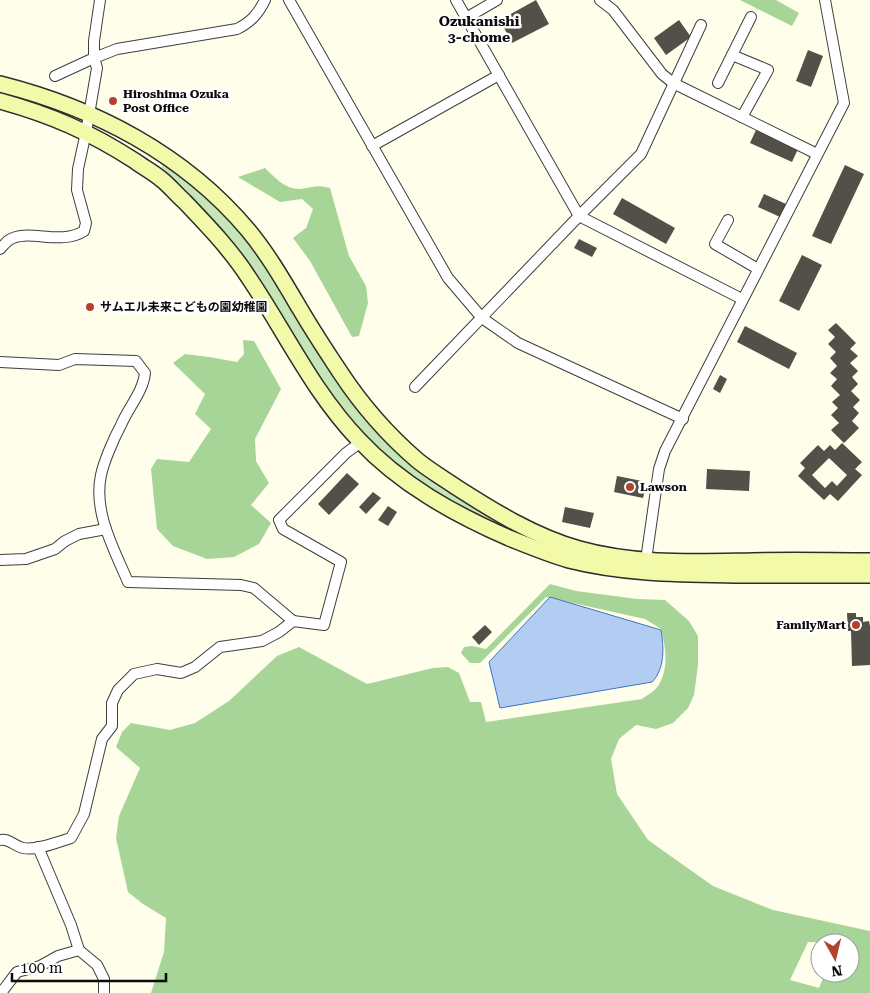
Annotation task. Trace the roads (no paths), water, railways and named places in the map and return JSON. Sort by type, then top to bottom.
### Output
[{"type":"street","points":[[0,249],[10,239],[25,236],[58,238],[76,236],[84,231],[86,224],[77,190],[78,169],[96,68],[94,41],[100,0]]},
{"type":"street","points":[[55,76],[117,49],[236,29],[250,22],[260,10],[265,0]]},
{"type":"street","points":[[289,0],[448,278],[482,318],[518,344],[683,419]]},
{"type":"street","points":[[456,0],[578,216],[742,299]]},
{"type":"street","points":[[466,18],[496,0]]},
{"type":"street","points":[[600,0],[613,10],[662,74],[673,83],[817,154]]},
{"type":"street","points":[[646,560],[659,469],[665,451],[844,103],[825,0]]},
{"type":"street","points":[[718,83],[751,17]]},
{"type":"street","points":[[415,388],[578,216],[641,154],[701,25]]},
{"type":"street","points":[[732,55],[768,70],[742,117]]},
{"type":"street","points":[[372,146],[499,75]]},
{"type":"street","points":[[0,84],[64,103],[130,134],[172,160],[212,192],[248,230],[277,270],[342,375],[366,407],[418,461],[494,512],[542,536],[588,551],[614,556],[683,562],[870,561]]},
{"type":"street","points":[[0,101],[58,119],[86,132],[161,178],[203,221],[249,277],[316,387],[361,442],[405,481],[439,503],[483,526],[536,549],[569,560],[615,569],[678,574],[870,575]]},
{"type":"street","points":[[728,220],[715,244],[758,269]]},
{"type":"street","points":[[0,362],[59,365],[75,359],[136,361],[145,373],[144,382],[120,425],[101,475],[100,497],[106,529],[128,582],[241,585],[254,588],[293,621],[324,625],[341,562],[283,529],[279,520],[346,453],[361,442]]},
{"type":"street","points":[[0,560],[26,560],[55,549],[79,534],[106,529]]},
{"type":"street","points":[[0,840],[5,839],[23,848],[50,845],[71,838],[84,814],[102,739],[112,726],[112,703],[118,690],[134,674],[157,669],[181,673],[195,667],[220,647],[262,641],[279,632],[293,621]]},
{"type":"street","points":[[38,847],[72,925],[79,950],[97,965],[104,979],[104,993]]},
{"type":"street","points":[[1,993],[17,972],[40,966],[58,956],[79,950]]},
{"type":"water","points":[[550,597],[661,630],[663,643],[662,658],[656,677],[652,682],[500,708],[489,662]]},
{"type":"place","name":"Hiroshima Ozuka Post Office","points":[[113,101]]},
{"type":"place","name":"サムエル未来こどもの園幼稚園","points":[[90,307]]},
{"type":"place","name":"Lawson","points":[[630,487]]},
{"type":"place","name":"FamilyMart","points":[[856,625]]},
{"type":"district","name":"Ozukanishi 3-chome","points":[[479,30]]}]
